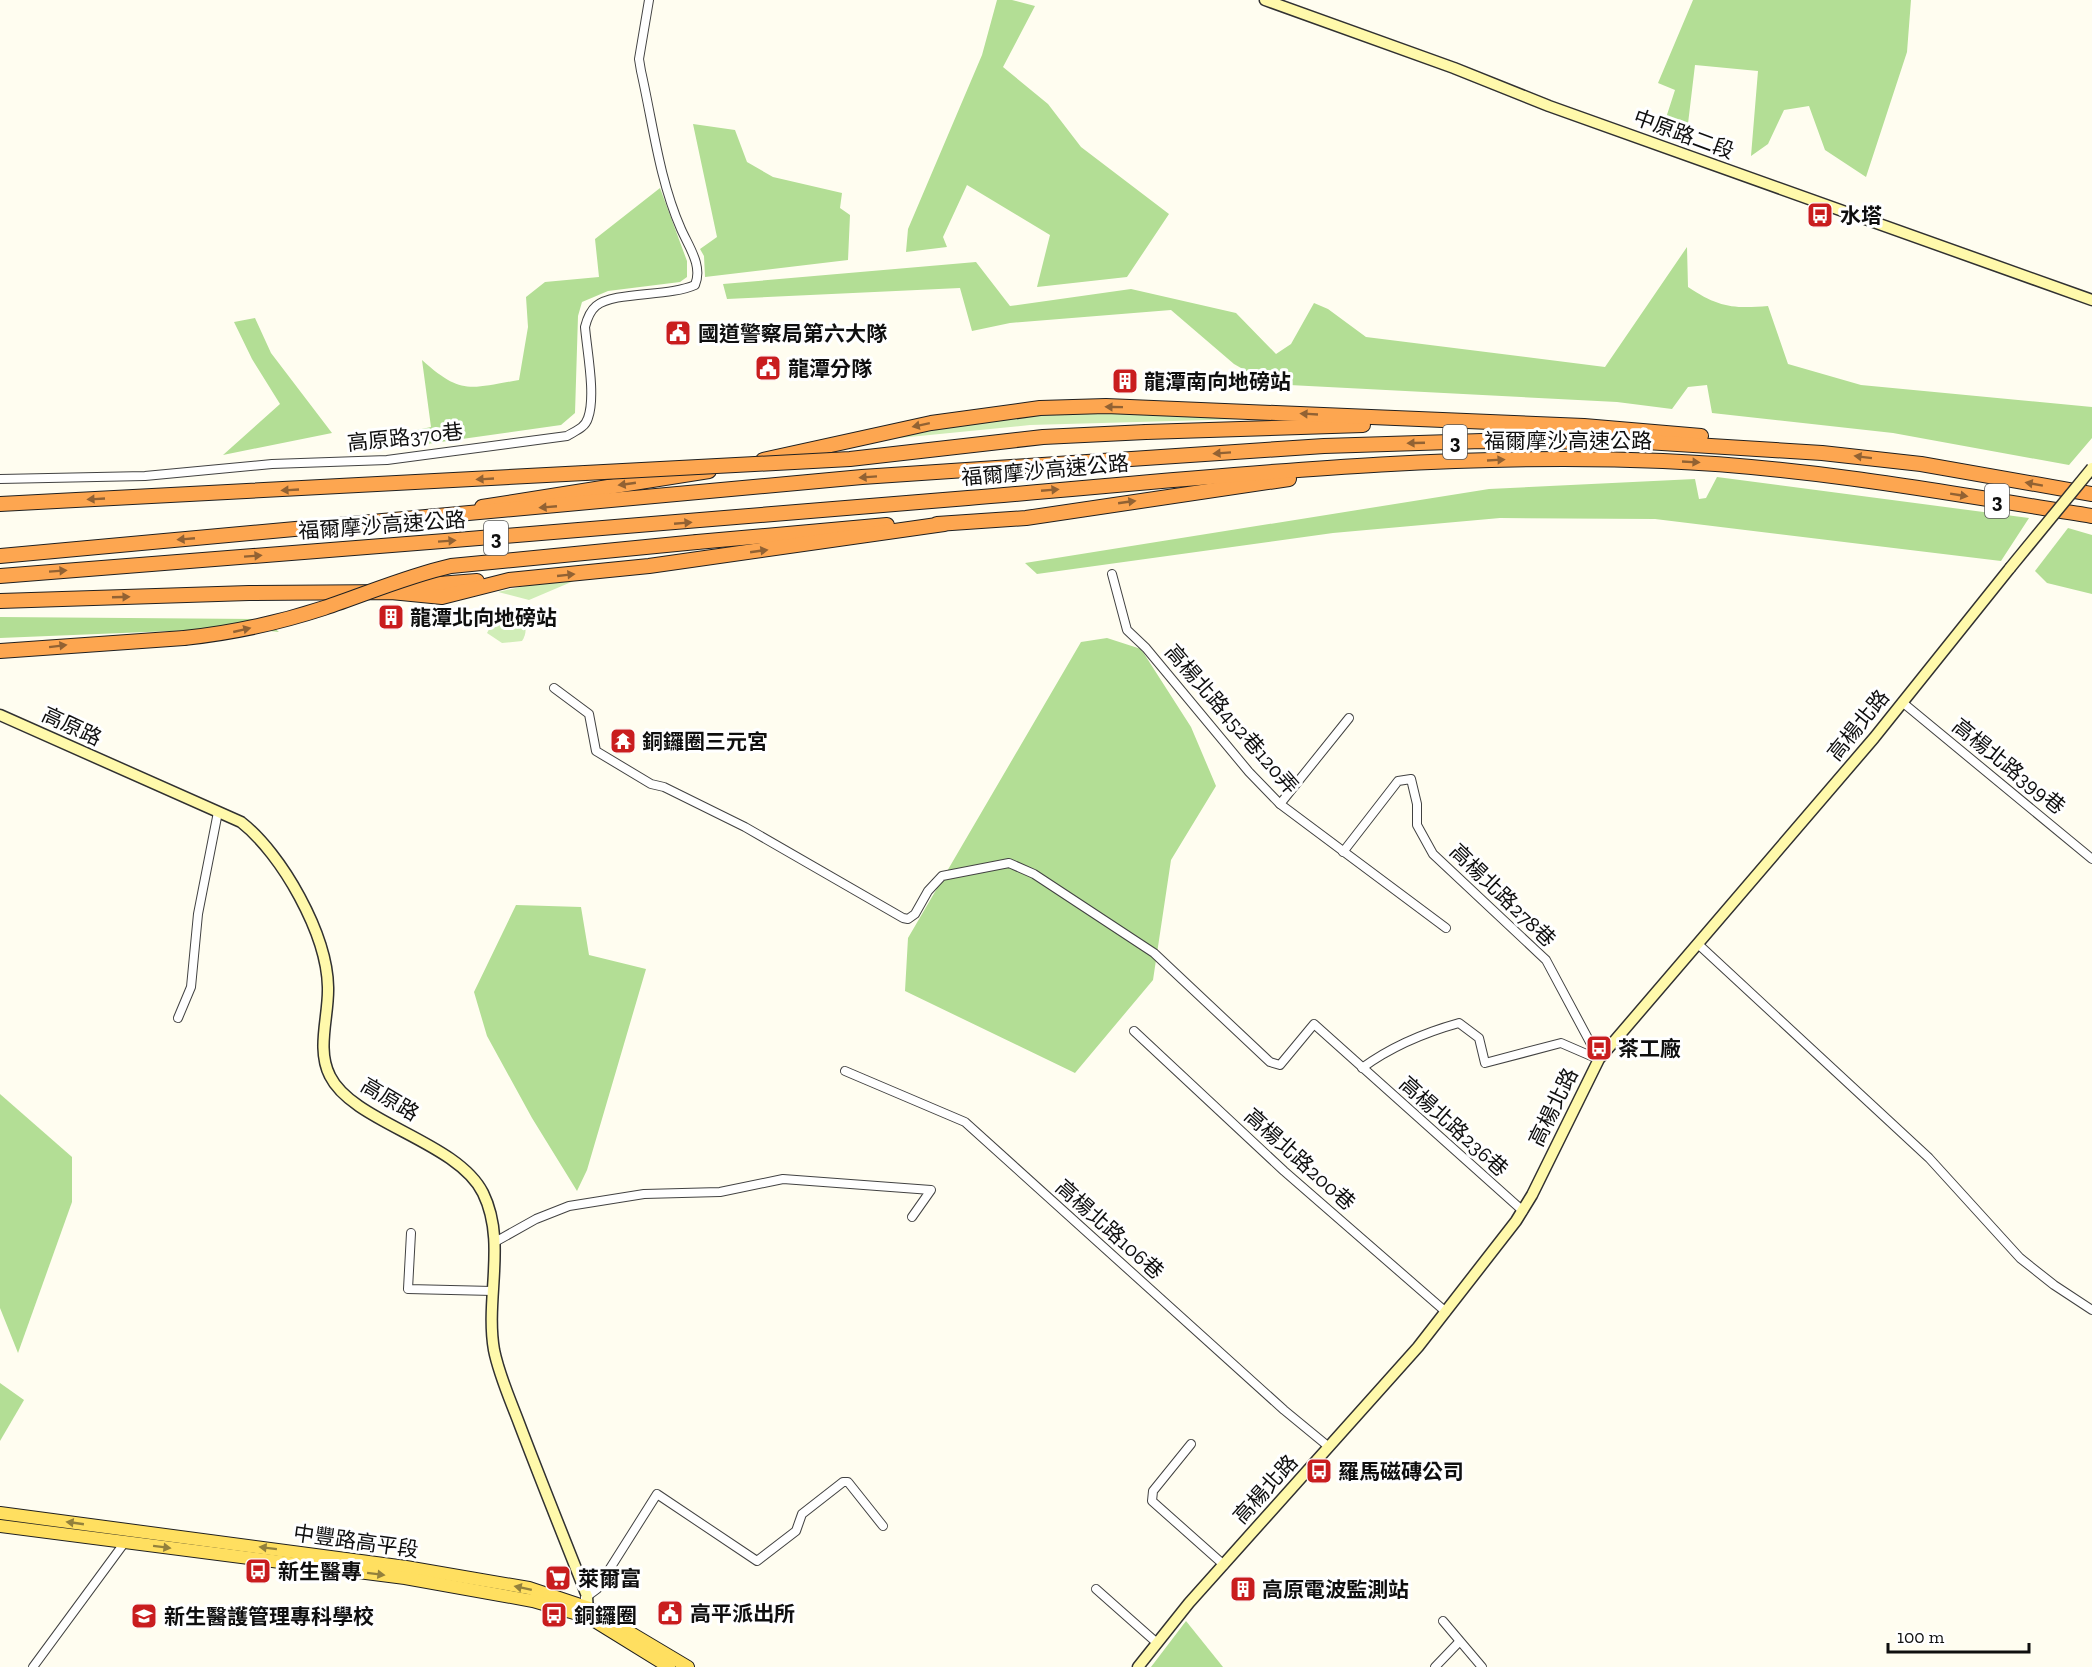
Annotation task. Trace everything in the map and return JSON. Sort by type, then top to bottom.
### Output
[{"type":"highway","points":[[446,517],[499,502],[720,469],[931,423],[1041,408],[1106,406],[1236,410],[1653,431],[1822,453]]},
{"type":"highway","points":[[0,504],[850,459],[1043,437],[1431,421]]},
{"type":"highway","name":"福爾摩沙高速公路","points":[[0,556],[446,517],[862,477],[1324,446],[1549,440],[1646,442],[1822,453],[1921,464],[2092,494]]},
{"type":"highway","name":"福爾摩沙高速公路","points":[[0,576],[736,519],[1197,477],[1519,459],[1660,461],[1755,466],[1902,485],[2092,516]]},
{"type":"highway","points":[[0,651],[184,638],[234,632],[283,620],[424,572],[451,566],[874,525],[944,524],[1026,518],[1368,466]]},
{"type":"highway","points":[[0,601],[249,593],[391,592],[442,597],[509,580],[649,566],[944,524]]},
{"type":"highway","points":[[0,660],[36,649]]},
{"type":"main road","name":"中豐路高平段","points":[[0,1513],[406,1566],[529,1588],[588,1607],[688,1667]]},
{"type":"main road","points":[[36,1531],[38,1518]]},
{"type":"main road","name":"中豐路高平段","points":[[0,1526],[405,1578],[533,1601],[588,1607],[669,1667]]},
{"type":"street","name":"高原路370巷","points":[[0,479],[145,476],[272,464],[387,460],[567,436],[581,429],[588,419],[590,403],[585,327],[587,318],[596,306],[608,300],[677,292],[695,285],[699,276],[697,263],[675,214],[662,174],[640,65],[649,0]]},
{"type":"street","name":"中原路二段","points":[[1265,0],[1454,68],[1549,106],[2092,300]]},
{"type":"street","name":"高楊北路","points":[[1138,1667],[1224,1564],[1446,1312],[1523,1210],[1599,1059],[1867,747],[2092,468]]},
{"type":"street","name":"高楊北路452巷120弄","points":[[1112,574],[1127,630],[1146,648],[1249,772],[1280,804],[1446,928]]},
{"type":"street","name":"高楊北路236巷","points":[[554,688],[589,714],[596,751],[651,784],[746,827],[903,918],[908,919],[915,914],[928,891],[942,876],[1009,863],[1034,874],[1154,953],[1270,1062],[1280,1065],[1314,1024],[1523,1210]]},
{"type":"street","name":"高楊北路399巷","points":[[1902,702],[2092,859]]},
{"type":"street","name":"高原路","points":[[0,715],[241,822],[265,843],[282,865],[317,938],[328,984],[323,1054],[330,1077],[337,1089],[469,1173],[482,1191],[491,1212],[495,1242],[493,1337],[500,1371],[588,1607]]},
{"type":"street","points":[[1280,804],[1349,718]]},
{"type":"street","name":"高楊北路278巷","points":[[1343,852],[1398,781],[1411,779],[1417,825],[1433,854],[1546,960],[1599,1059]]},
{"type":"street","points":[[178,1018],[191,987],[198,914],[218,812]]},
{"type":"street","points":[[1698,944],[1929,1158],[2020,1258],[2054,1285],[2092,1310]]},
{"type":"street","points":[[1362,1068],[1390,1047],[1433,1030],[1459,1023],[1479,1038],[1485,1063],[1561,1043],[1599,1059]]},
{"type":"street","name":"高楊北路200巷","points":[[1134,1031],[1284,1171],[1446,1312]]},
{"type":"street","name":"高楊北路106巷","points":[[846,1071],[965,1122],[1284,1410],[1329,1447]]},
{"type":"street","points":[[495,1242],[536,1219],[569,1206],[644,1194],[720,1192],[783,1179],[931,1190],[912,1217]]},
{"type":"street","points":[[411,1233],[408,1289],[493,1291]]},
{"type":"street","points":[[1191,1444],[1153,1491],[1152,1501],[1224,1564]]},
{"type":"street","points":[[588,1607],[657,1494],[757,1561],[796,1531],[802,1514],[843,1482],[848,1482],[883,1526]]},
{"type":"street","points":[[33,1667],[126,1542]]},
{"type":"street","points":[[1096,1589],[1157,1643]]},
{"type":"street","points":[[1443,1621],[1482,1667]]},
{"type":"street","points":[[1435,1667],[1459,1642]]},
{"type":"green space","points":[[997,0],[1012,0],[1035,6],[1003,67],[1048,104],[1081,147],[1169,214],[1127,277],[1037,287],[1050,235],[967,185],[943,237],[947,247],[906,252],[908,229],[982,55]]},
{"type":"green space","points":[[1693,0],[1911,0],[1907,52],[1866,177],[1825,150],[1809,106],[1784,110],[1768,144],[1751,156],[1758,71],[1695,65],[1687,132],[1664,124],[1675,90],[1658,83]]},
{"type":"green space","points":[[693,124],[735,130],[747,162],[773,177],[842,193],[840,208],[850,215],[848,260],[705,277],[704,256],[700,249],[717,237]]},
{"type":"green space","points":[[660,188],[687,261],[687,277],[680,282],[608,291],[582,302],[578,316],[575,413],[561,425],[405,447],[403,433],[431,427],[422,360],[436,372],[457,384],[477,387],[519,380],[528,327],[526,297],[545,282],[599,277],[595,239]]},
{"type":"green space","points":[[1687,247],[1688,287],[1717,303],[1735,307],[1768,306],[1788,364],[1861,385],[2092,407],[2092,438],[2069,465],[1893,433],[1712,413],[1707,385],[1688,387],[1672,409],[1617,402],[1269,384],[1234,364],[1171,310],[1010,323],[972,331],[960,288],[727,299],[723,284],[976,262],[1010,306],[1131,289],[1236,313],[1276,354],[1291,344],[1314,303],[1328,309],[1366,337],[1605,367]]},
{"type":"green space","points":[[255,318],[271,353],[332,433],[223,455],[280,404],[252,359],[234,322]]},
{"type":"green space","points":[[1080,412],[1283,418],[1030,425],[889,439],[1009,416]]},
{"type":"green space","points":[[1717,477],[2029,518],[2001,561],[1655,519],[1500,518],[1333,533],[1037,574],[1025,563],[1489,489],[1695,479],[1699,499],[1706,498]]},
{"type":"green space","points":[[2068,528],[2092,535],[2092,594],[2047,583],[2035,571]]},
{"type":"green space","points":[[576,580],[529,600],[498,592],[546,581]]},
{"type":"green space","points":[[506,611],[520,615],[522,618],[526,631],[522,641],[502,643],[487,633],[495,619]]},
{"type":"green space","points":[[0,617],[263,619],[279,632],[244,628],[0,638]]},
{"type":"green space","points":[[1107,638],[1141,649],[1191,727],[1216,786],[1171,860],[1153,980],[1075,1073],[905,991],[908,938],[1081,642]]},
{"type":"green space","points":[[516,905],[581,907],[589,955],[646,969],[587,1170],[577,1191],[532,1118],[487,1036],[474,992]]},
{"type":"green space","points":[[0,1094],[72,1157],[72,1202],[18,1353],[0,1308]]},
{"type":"green space","points":[[0,1383],[24,1400],[0,1441]]},
{"type":"green space","points":[[1186,1621],[1223,1667],[1151,1667]]},
{"type":"place","name":"水塔","points":[[1820,215]]},
{"type":"place","name":"國道警察局第六大隊","points":[[678,333]]},
{"type":"place","name":"龍潭分隊","points":[[768,368]]},
{"type":"place","name":"龍潭南向地磅站","points":[[1125,381]]},
{"type":"place","name":"龍潭北向地磅站","points":[[391,617]]},
{"type":"place","name":"銅鑼圈三元宮","points":[[623,741]]},
{"type":"place","name":"茶工廠","points":[[1599,1048]]},
{"type":"place","name":"羅馬磁磚公司","points":[[1319,1471]]},
{"type":"place","name":"新生醫專","points":[[258,1571]]},
{"type":"place","name":"萊爾富","points":[[558,1578]]},
{"type":"place","name":"高原電波監測站","points":[[1243,1589]]},
{"type":"place","name":"高平派出所","points":[[670,1613]]},
{"type":"place","name":"銅鑼圈","points":[[554,1615]]},
{"type":"place","name":"新生醫護管理專科學校","points":[[144,1616]]}]
